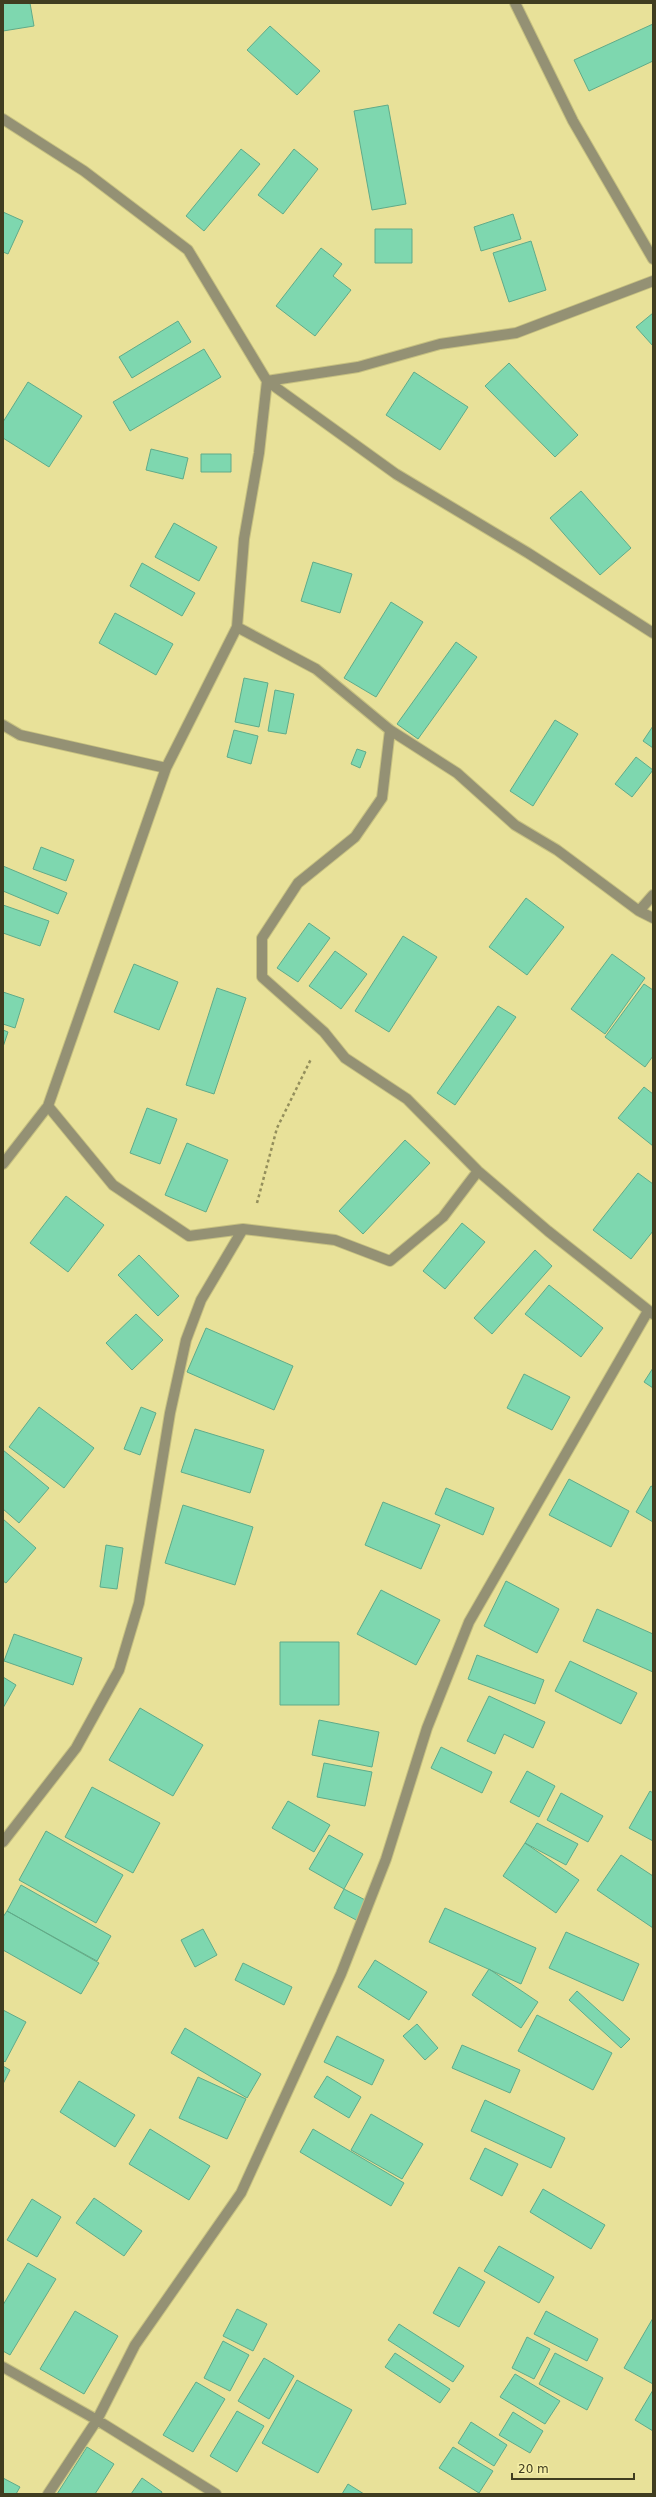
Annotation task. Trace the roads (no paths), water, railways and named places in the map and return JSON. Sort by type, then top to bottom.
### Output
[{"type":"street","points":[[515,3],[573,121],[653,259]]},
{"type":"street","points":[[3,119],[84,171],[188,250],[267,381],[396,474],[528,553],[653,633]]},
{"type":"street","points":[[267,381],[358,367],[440,344],[516,333],[653,281]]},
{"type":"street","points":[[3,1164],[48,1106],[166,768],[237,627],[244,540],[259,454],[267,381]]},
{"type":"street","points":[[237,627],[316,670],[390,730],[457,773],[515,824],[557,850],[639,911],[653,918]]},
{"type":"street","points":[[3,725],[20,735],[166,768]]},
{"type":"street","points":[[48,2494],[97,2420],[135,2345],[241,2193],[341,1974],[386,1859],[427,1728],[469,1622],[651,1312],[548,1231],[478,1171],[407,1099],[345,1058],[324,1032],[262,977],[262,938],[298,883],[356,837],[382,798],[390,730]]},
{"type":"street","points":[[639,911],[653,895]]},
{"type":"street","points":[[48,1106],[113,1185],[189,1236],[243,1229],[335,1240],[390,1260],[443,1217],[478,1171]]},
{"type":"street","points":[[3,1842],[76,1748],[119,1670],[139,1603],[170,1413],[186,1340],[201,1300],[243,1229]]},
{"type":"street","points":[[3,2367],[97,2420],[216,2494]]}]
